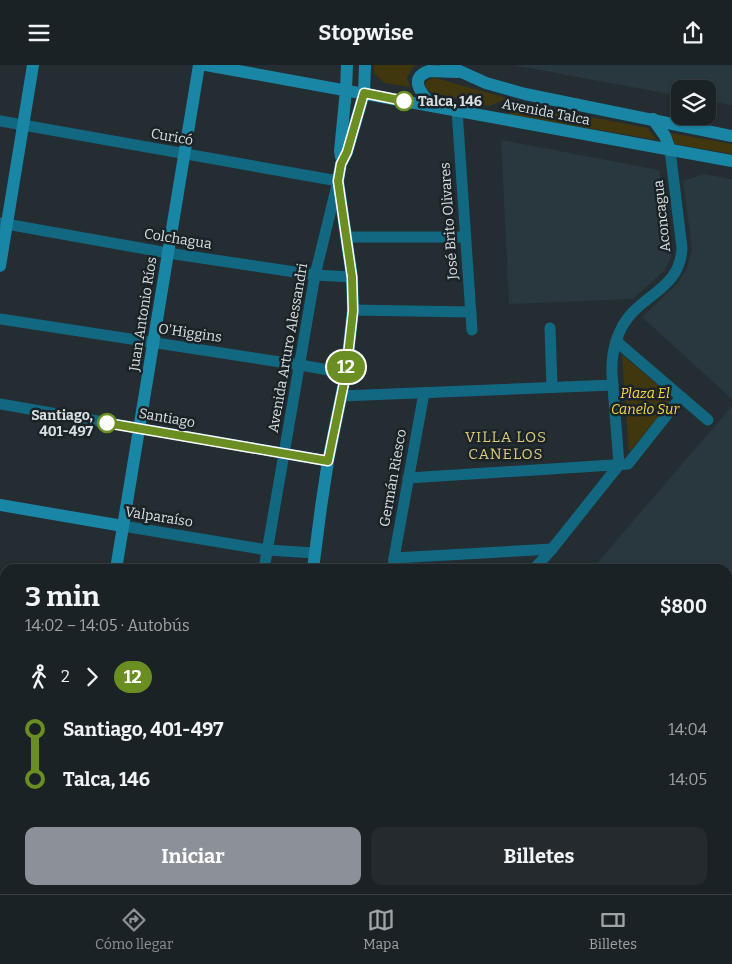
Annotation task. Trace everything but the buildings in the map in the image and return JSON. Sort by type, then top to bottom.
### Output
[{"type":"main road","points":[[0,266],[3,224],[33,65]]},
{"type":"main road","name":"Juan Antonio Ríos","points":[[117,564],[200,65]]},
{"type":"main road","name":"Avenida Talca","points":[[206,65],[732,161]]},
{"type":"main road","name":"Avenida Arturo Alessandri","points":[[338,181],[341,164],[340,151],[347,65]]},
{"type":"main road","name":"Avenida Arturo Alessandri","points":[[341,164],[347,152],[364,93],[365,65]]},
{"type":"main road","name":"Avenida Talca","points":[[446,65],[486,83],[525,94],[732,136]]},
{"type":"main road","points":[[432,106],[418,87],[419,78],[429,71],[462,73]]},
{"type":"main road","points":[[653,119],[665,136],[670,150]]},
{"type":"main road","points":[[314,564],[328,461],[346,373],[353,311],[352,277],[338,181]]},
{"type":"main road","name":"Valparaíso","points":[[0,505],[123,526]]},
{"type":"street","name":"José Brito Olivares","points":[[457,110],[472,330]]},
{"type":"street","name":"Curicó","points":[[0,121],[338,181]]},
{"type":"street","name":"Aconcagua","points":[[619,465],[612,363],[616,341],[632,312],[669,281],[680,263],[682,248],[670,150]]},
{"type":"street","name":"Avenida Arturo Alessandri","points":[[265,564],[315,275],[338,181]]},
{"type":"street","name":"Colchagua","points":[[3,224],[168,253],[315,275],[352,277]]},
{"type":"street","points":[[347,237],[465,237]]},
{"type":"street","points":[[353,311],[471,312]]},
{"type":"street","name":"O'Higgins","points":[[0,319],[346,373]]},
{"type":"street","points":[[550,328],[552,387]]},
{"type":"street","points":[[616,341],[708,420]]},
{"type":"street","points":[[341,396],[613,385]]},
{"type":"street","name":"Germán Riesco","points":[[393,563],[424,393]]},
{"type":"street","points":[[408,478],[628,464],[681,397]]},
{"type":"street","name":"Santiago","points":[[0,404],[328,461]]},
{"type":"street","points":[[538,564],[619,465]]},
{"type":"street","name":"Valparaíso","points":[[123,526],[267,550],[315,553]]},
{"type":"street","points":[[393,563],[552,549]]},
{"type":"shaded area","points":[[513,65],[732,65],[732,105],[716,102],[716,80],[671,80],[671,94]]},
{"type":"shaded area","points":[[501,140],[659,170],[671,244],[671,258],[664,271],[633,299],[509,304]]},
{"type":"shaded area","points":[[703,174],[732,179],[732,399],[642,317],[677,284],[687,268],[692,249],[683,181]]},
{"type":"shaded area","points":[[732,406],[732,564],[596,564]]},
{"type":"green space","points":[[374,65],[416,65],[407,77],[410,87],[384,83],[374,73]]},
{"type":"green space","points":[[435,78],[507,98],[490,106],[430,92],[426,88],[425,83]]},
{"type":"green space","points":[[530,105],[647,128],[657,140],[507,114]]},
{"type":"green space","points":[[670,133],[732,144],[732,154],[675,144]]},
{"type":"green space","name":"Plaza El Canelo Sur","points":[[622,355],[670,395],[669,404],[629,452]]},
{"type":"bus line","name":"12","points":[[107,423],[328,461],[346,373],[353,311],[352,277],[338,181],[341,164],[347,152],[364,93],[404,101]]},
{"type":"place","name":"Talca, 146","points":[[404,101]]},
{"type":"place","name":"Santiago, 401-497","points":[[107,423]]},
{"type":"district","name":"VILLA LOS CANELOS","points":[[506,446]]}]
